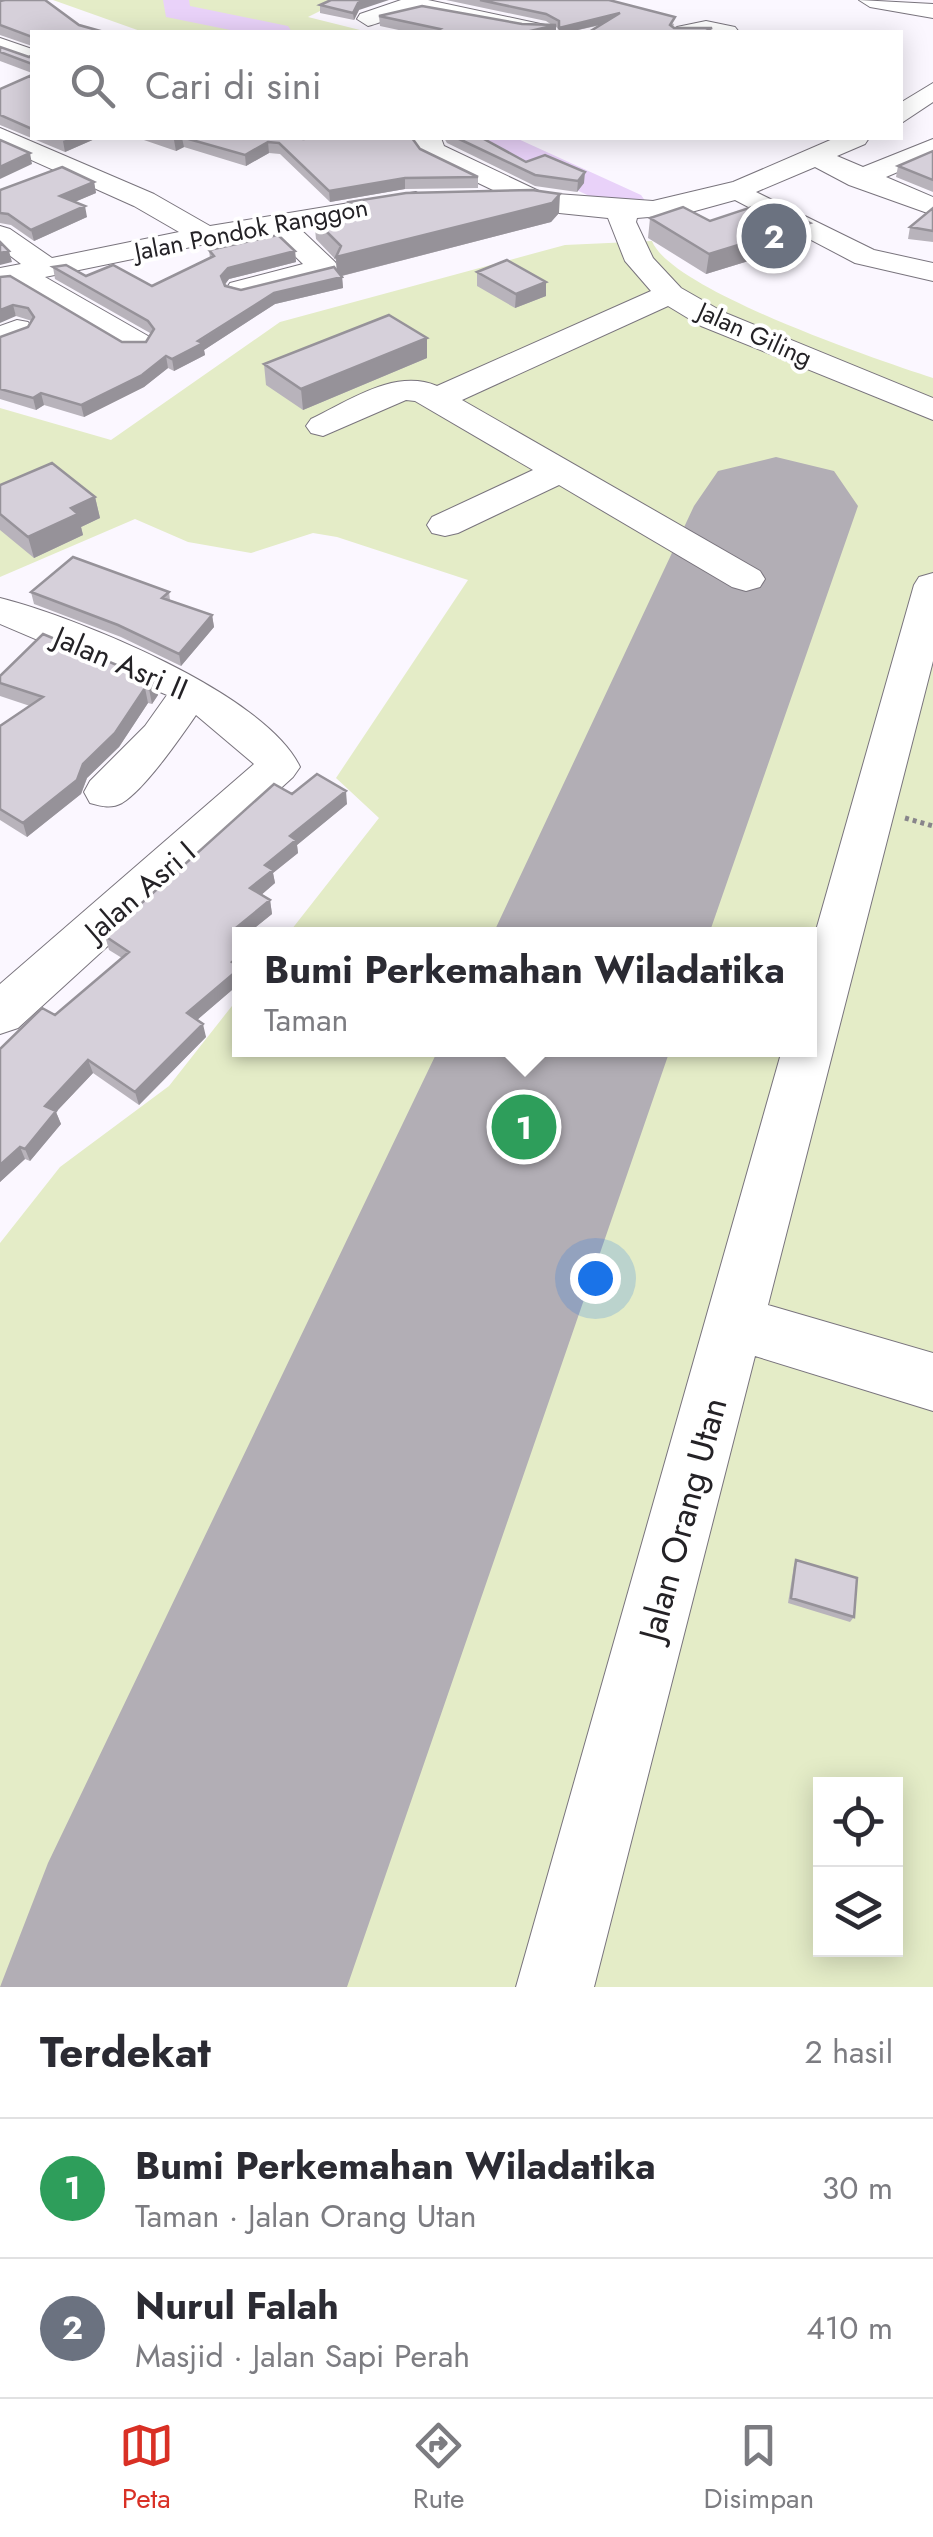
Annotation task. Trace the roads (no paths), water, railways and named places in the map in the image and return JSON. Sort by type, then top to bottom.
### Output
[{"type":"street","points":[[870,0],[933,12]]},
{"type":"street","points":[[368,18],[400,7],[424,6],[536,30]]},
{"type":"street","points":[[503,23],[530,8]]},
{"type":"street","points":[[0,45],[30,56]]},
{"type":"street","points":[[903,112],[928,81]]},
{"type":"street","points":[[0,135],[30,123]]},
{"type":"street","points":[[0,135],[144,200],[209,237]]},
{"type":"street","points":[[426,140],[431,142],[431,150],[532,198]]},
{"type":"street","name":"Jalan Pondok Ranggon","points":[[22,273],[356,207],[458,198],[532,198],[623,210],[692,204],[734,192],[851,140]]},
{"type":"street","points":[[859,179],[933,146]]},
{"type":"street","points":[[813,156],[859,179],[933,207]]},
{"type":"street","points":[[33,178],[62,165]]},
{"type":"street","points":[[734,192],[865,258],[933,272]]},
{"type":"street","name":"Jalan Giling","points":[[623,210],[622,222],[640,260],[670,294],[712,319],[933,410]]},
{"type":"street","points":[[241,289],[324,268],[275,221]]},
{"type":"street","points":[[0,235],[22,273],[136,343]]},
{"type":"street","points":[[436,398],[670,294]]},
{"type":"street","points":[[322,426],[401,390],[415,389],[746,579]]},
{"type":"street","points":[[445,525],[560,470]]},
{"type":"street","name":"Jalan Orang Utan","points":[[817,1015],[933,584]]},
{"type":"street","name":"Jalan Asri II","points":[[0,610],[166,676],[191,691],[274,758],[278,767]]},
{"type":"street","points":[[106,792],[160,736],[191,691]]},
{"type":"street","name":"Jalan Asri I","points":[[0,1014],[278,767]]},
{"type":"street","name":"Jalan Orang Utan","points":[[555,1987],[806,1057]]},
{"type":"street","points":[[737,1322],[933,1382]]},
{"type":"waterway","points":[[176,0],[176,11],[268,30]]},
{"type":"waterway","points":[[496,140],[629,202]]},
{"type":"place","name":"Nurul Falah","points":[[774,236]]},
{"type":"place","name":"Bumi Perkemahan Wiladatika","points":[[524,1127]]}]
